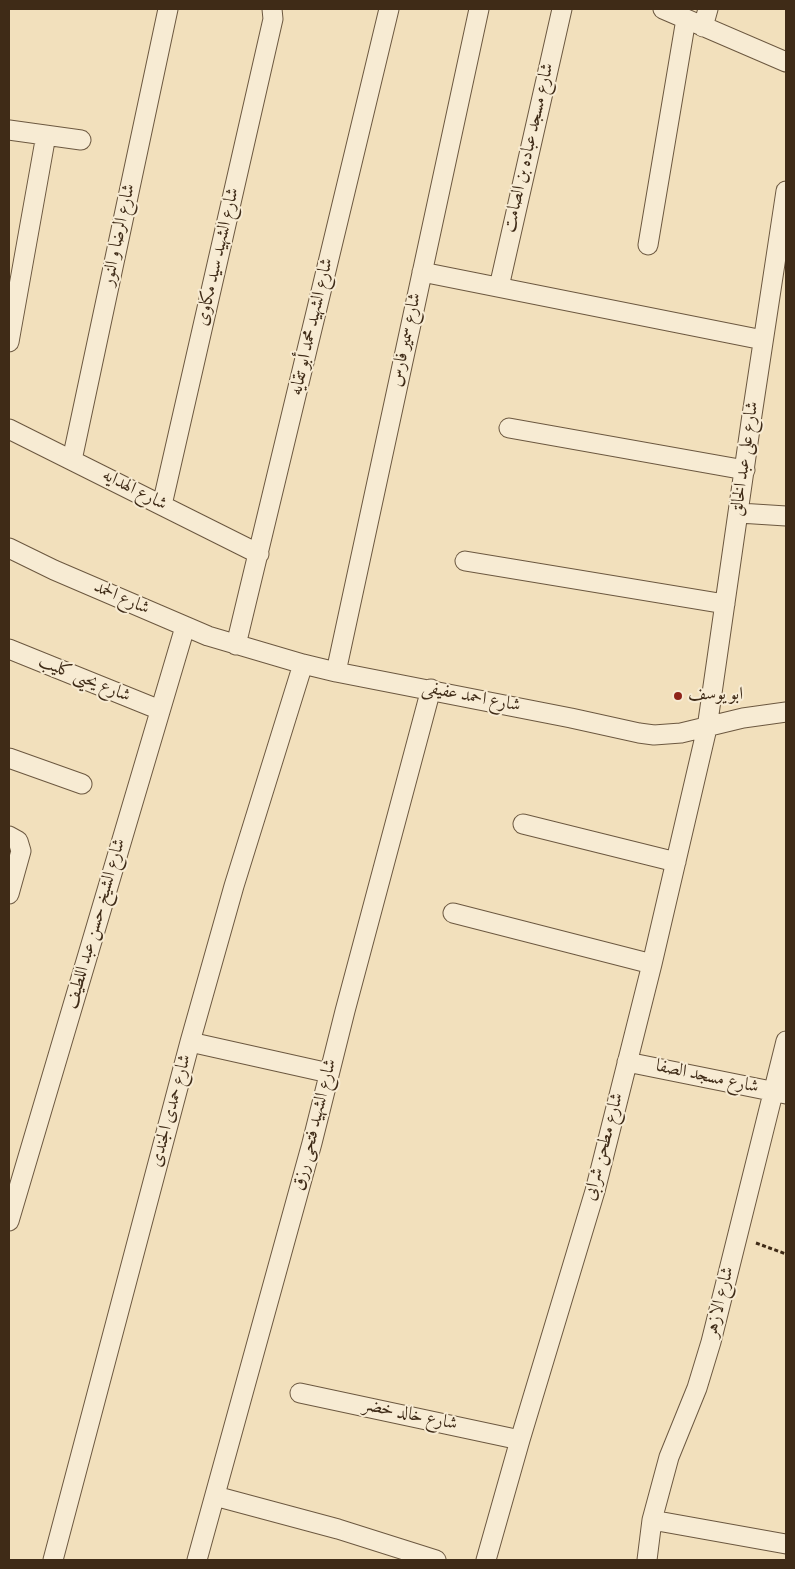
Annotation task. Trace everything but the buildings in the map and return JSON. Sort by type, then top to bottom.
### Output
[{"type":"street","name":"شارع الرضا و النور","points":[[72,460],[168,9]]},
{"type":"street","name":"شارع الشهيد سيد مكاوى","points":[[162,505],[273,19],[272,9]]},
{"type":"street","name":"شارع الشهيد محمد أبو تقايه","points":[[236,645],[389,9]]},
{"type":"street","name":"شارع سمير فارس","points":[[336,672],[479,9]]},
{"type":"street","name":"شارع مسجد عباده بن الصامت","points":[[499,286],[562,9]]},
{"type":"street","points":[[663,9],[699,18],[786,62]]},
{"type":"street","points":[[648,245],[699,18]]},
{"type":"street","points":[[9,130],[81,140]]},
{"type":"street","points":[[9,342],[46,135]]},
{"type":"street","name":"شارع على عبد الخالق","points":[[707,728],[786,191]]},
{"type":"street","points":[[422,272],[764,340]]},
{"type":"street","points":[[509,428],[745,470]]},
{"type":"street","name":"شارع الهدايه","points":[[9,429],[259,554]]},
{"type":"street","points":[[738,513],[786,516]]},
{"type":"street","name":"شارع الحمد","points":[[9,548],[54,570],[185,627],[236,645]]},
{"type":"street","points":[[464,561],[725,604]]},
{"type":"street","name":"شارع الشيخ حسن عبد اللطيف","points":[[9,1221],[185,627]]},
{"type":"street","name":"شارع احمد عفيفى","points":[[236,645],[336,672],[639,733],[669,735],[707,728],[743,718],[786,712]]},
{"type":"street","name":"شارع يحيى كليب","points":[[9,649],[160,710]]},
{"type":"street","name":"شارع حمدى الجندى","points":[[53,1560],[190,1042],[234,886],[303,664]]},
{"type":"street","name":"شارع الشهيد فتحى رزق","points":[[197,1560],[312,1143],[430,690]]},
{"type":"street","name":"شارع مطحن شرابى","points":[[486,1560],[594,1191],[652,964],[707,728]]},
{"type":"street","points":[[9,758],[82,784]]},
{"type":"street","points":[[523,824],[676,862]]},
{"type":"street","points":[[9,836],[18,841],[21,846],[9,894]]},
{"type":"street","points":[[453,913],[652,964]]},
{"type":"street","name":"شارع الازهر","points":[[647,1560],[652,1520],[669,1457],[697,1388],[780,1093],[786,1041]]},
{"type":"street","points":[[190,1042],[329,1073]]},
{"type":"street","name":"شارع مسجد الصفا","points":[[628,1062],[780,1093]]},
{"type":"street","name":"شارع خالد خضر","points":[[300,1393],[520,1440]]},
{"type":"street","points":[[215,1496],[338,1530],[436,1560]]},
{"type":"street","points":[[652,1520],[786,1544]]},
{"type":"path","points":[[738,1237],[786,1254]]},
{"type":"place","name":"ابو يوسف","points":[[678,696]]}]
